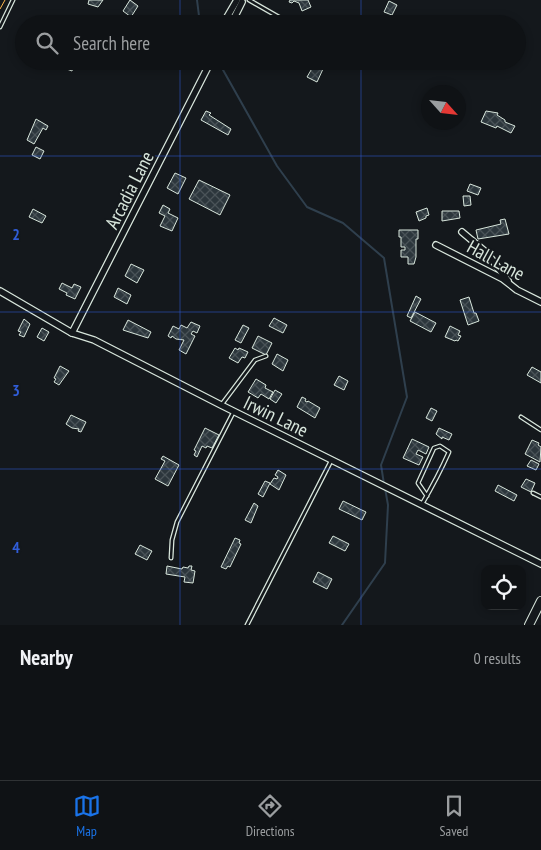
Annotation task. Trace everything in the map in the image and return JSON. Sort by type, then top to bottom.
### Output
[{"type":"street","points":[[230,15],[241,1]]},
{"type":"street","points":[[235,15],[241,1]]},
{"type":"street","name":"Arcadia Lane","points":[[72,333],[206,70]]},
{"type":"street","points":[[462,232],[487,253],[511,285]]},
{"type":"street","name":"Hall Lane","points":[[436,245],[504,279],[517,290],[541,302]]},
{"type":"street","name":"Irwin Lane","points":[[0,291],[72,333],[94,340],[233,412],[541,564]]},
{"type":"street","points":[[529,625],[541,601]]},
{"type":"lane","points":[[0,27],[14,0]]},
{"type":"lane","points":[[249,0],[275,15]]},
{"type":"lane","points":[[221,405],[255,360],[266,356]]},
{"type":"lane","points":[[171,558],[172,540],[177,522],[233,412]]},
{"type":"lane","points":[[522,417],[541,430]]},
{"type":"lane","points":[[422,504],[427,496],[449,452],[440,446],[434,448],[418,483],[427,496]]},
{"type":"lane","points":[[247,625],[332,460]]},
{"type":"lane","points":[[533,493],[541,497]]},
{"type":"building","points":[[89,0],[103,0],[98,7],[88,4]]},
{"type":"building","points":[[130,0],[138,6],[132,15],[128,15],[123,11]]},
{"type":"building","points":[[290,0],[308,0],[311,7],[302,11],[299,3],[289,2]]},
{"type":"building","points":[[389,1],[397,5],[392,15],[384,12]]},
{"type":"building","points":[[311,70],[323,70],[317,82],[307,77]]},
{"type":"building","points":[[206,111],[231,129],[228,135],[201,120]]},
{"type":"building","points":[[486,111],[498,113],[497,115],[505,120],[505,122],[515,126],[511,133],[497,126],[496,128],[481,122]]},
{"type":"building","points":[[36,119],[48,126],[46,130],[43,128],[34,144],[27,140]]},
{"type":"building","points":[[36,147],[44,151],[40,159],[32,155]]},
{"type":"building","points":[[175,173],[186,178],[178,194],[167,188]]},
{"type":"building","points":[[199,180],[230,195],[220,215],[189,199]]},
{"type":"building","points":[[470,184],[481,188],[478,195],[467,191]]},
{"type":"building","points":[[463,196],[470,196],[471,205],[464,206]]},
{"type":"building","points":[[163,205],[170,209],[168,213],[178,218],[172,231],[160,226],[165,216],[159,213]]},
{"type":"building","points":[[427,208],[429,215],[419,221],[416,212]]},
{"type":"building","points":[[33,209],[46,216],[42,223],[29,217]]},
{"type":"building","points":[[442,211],[459,211],[460,218],[442,221]]},
{"type":"building","points":[[505,219],[509,234],[478,239],[476,230],[501,224],[500,220]]},
{"type":"building","points":[[399,230],[418,230],[414,264],[408,264],[408,257],[401,257],[401,250],[405,250],[405,247],[401,247]]},
{"type":"building","points":[[131,264],[144,270],[137,283],[125,276]]},
{"type":"building","points":[[62,283],[72,288],[74,284],[81,287],[75,299],[59,289]]},
{"type":"building","points":[[118,288],[131,295],[127,304],[114,297]]},
{"type":"building","points":[[416,296],[421,299],[411,318],[407,316]]},
{"type":"building","points":[[469,297],[474,313],[476,313],[479,321],[468,325],[460,300]]},
{"type":"building","points":[[415,312],[436,323],[431,332],[410,321]]},
{"type":"building","points":[[274,318],[287,325],[283,333],[269,326]]},
{"type":"building","points":[[24,319],[30,324],[24,337],[19,335],[21,332],[18,331]]},
{"type":"building","points":[[128,320],[151,332],[148,338],[123,330]]},
{"type":"building","points":[[191,322],[200,326],[197,333],[193,331],[191,334],[195,336],[186,354],[179,350],[184,340],[168,336],[173,326],[179,329],[181,325],[187,328]]},
{"type":"building","points":[[243,325],[249,328],[241,343],[235,340]]},
{"type":"building","points":[[450,326],[460,331],[458,335],[461,336],[458,341],[445,337]]},
{"type":"building","points":[[42,328],[49,332],[44,341],[37,337]]},
{"type":"building","points":[[258,336],[272,343],[266,355],[252,348]]},
{"type":"building","points":[[235,348],[248,352],[245,358],[242,357],[238,363],[229,358]]},
{"type":"building","points":[[277,354],[288,360],[283,371],[272,364]]},
{"type":"building","points":[[60,366],[69,371],[59,385],[54,382],[56,379],[54,378]]},
{"type":"building","points":[[532,367],[541,372],[541,383],[527,375]]},
{"type":"building","points":[[339,376],[348,381],[344,390],[334,385]]},
{"type":"building","points":[[256,379],[266,385],[265,388],[273,392],[269,399],[261,394],[258,398],[248,392]]},
{"type":"building","points":[[275,390],[282,394],[276,403],[270,399]]},
{"type":"building","points":[[302,397],[306,399],[305,401],[320,408],[315,418],[297,407]]},
{"type":"building","points":[[431,408],[437,411],[432,421],[426,418]]},
{"type":"building","points":[[71,415],[86,422],[81,432],[78,431],[79,429],[72,428],[66,424]]},
{"type":"building","points":[[205,428],[219,435],[212,448],[202,446],[197,457],[194,455],[196,451],[194,450]]},
{"type":"building","points":[[439,428],[452,434],[449,440],[442,437],[442,439],[436,434]]},
{"type":"building","points":[[412,439],[429,447],[426,454],[418,450],[416,454],[423,457],[419,465],[403,458]]},
{"type":"building","points":[[532,440],[539,443],[538,445],[541,447],[540,462],[525,454]]},
{"type":"building","points":[[163,456],[179,465],[168,486],[155,479],[165,461],[161,459]]},
{"type":"building","points":[[531,460],[539,464],[536,470],[527,466]]},
{"type":"building","points":[[278,470],[286,475],[279,490],[270,484],[274,478],[277,479],[278,477],[275,475]]},
{"type":"building","points":[[526,479],[535,483],[531,492],[521,487]]},
{"type":"building","points":[[265,481],[270,483],[263,497],[258,494]]},
{"type":"building","points":[[498,485],[517,495],[514,501],[495,491]]},
{"type":"building","points":[[343,501],[366,512],[362,520],[339,509]]},
{"type":"building","points":[[254,503],[258,506],[251,523],[245,520]]},
{"type":"building","points":[[333,536],[349,544],[345,551],[329,543]]},
{"type":"building","points":[[235,538],[240,540],[239,543],[241,544],[230,567],[228,566],[226,569],[221,567]]},
{"type":"building","points":[[140,545],[152,551],[147,560],[135,554]]},
{"type":"building","points":[[167,566],[182,569],[183,567],[188,568],[192,566],[191,570],[195,571],[193,583],[184,582],[185,577],[166,574]]},
{"type":"building","points":[[318,572],[332,579],[327,589],[313,582]]},
{"type":"waterway","points":[[197,0],[199,15]]},
{"type":"waterway","points":[[223,70],[277,166],[307,207],[343,223],[384,258],[407,397],[381,465],[384,484]]},
{"type":"waterway","points":[[342,625],[385,563],[388,505],[385,488]]},
{"type":"power","points":[[0,9],[5,0]]}]
